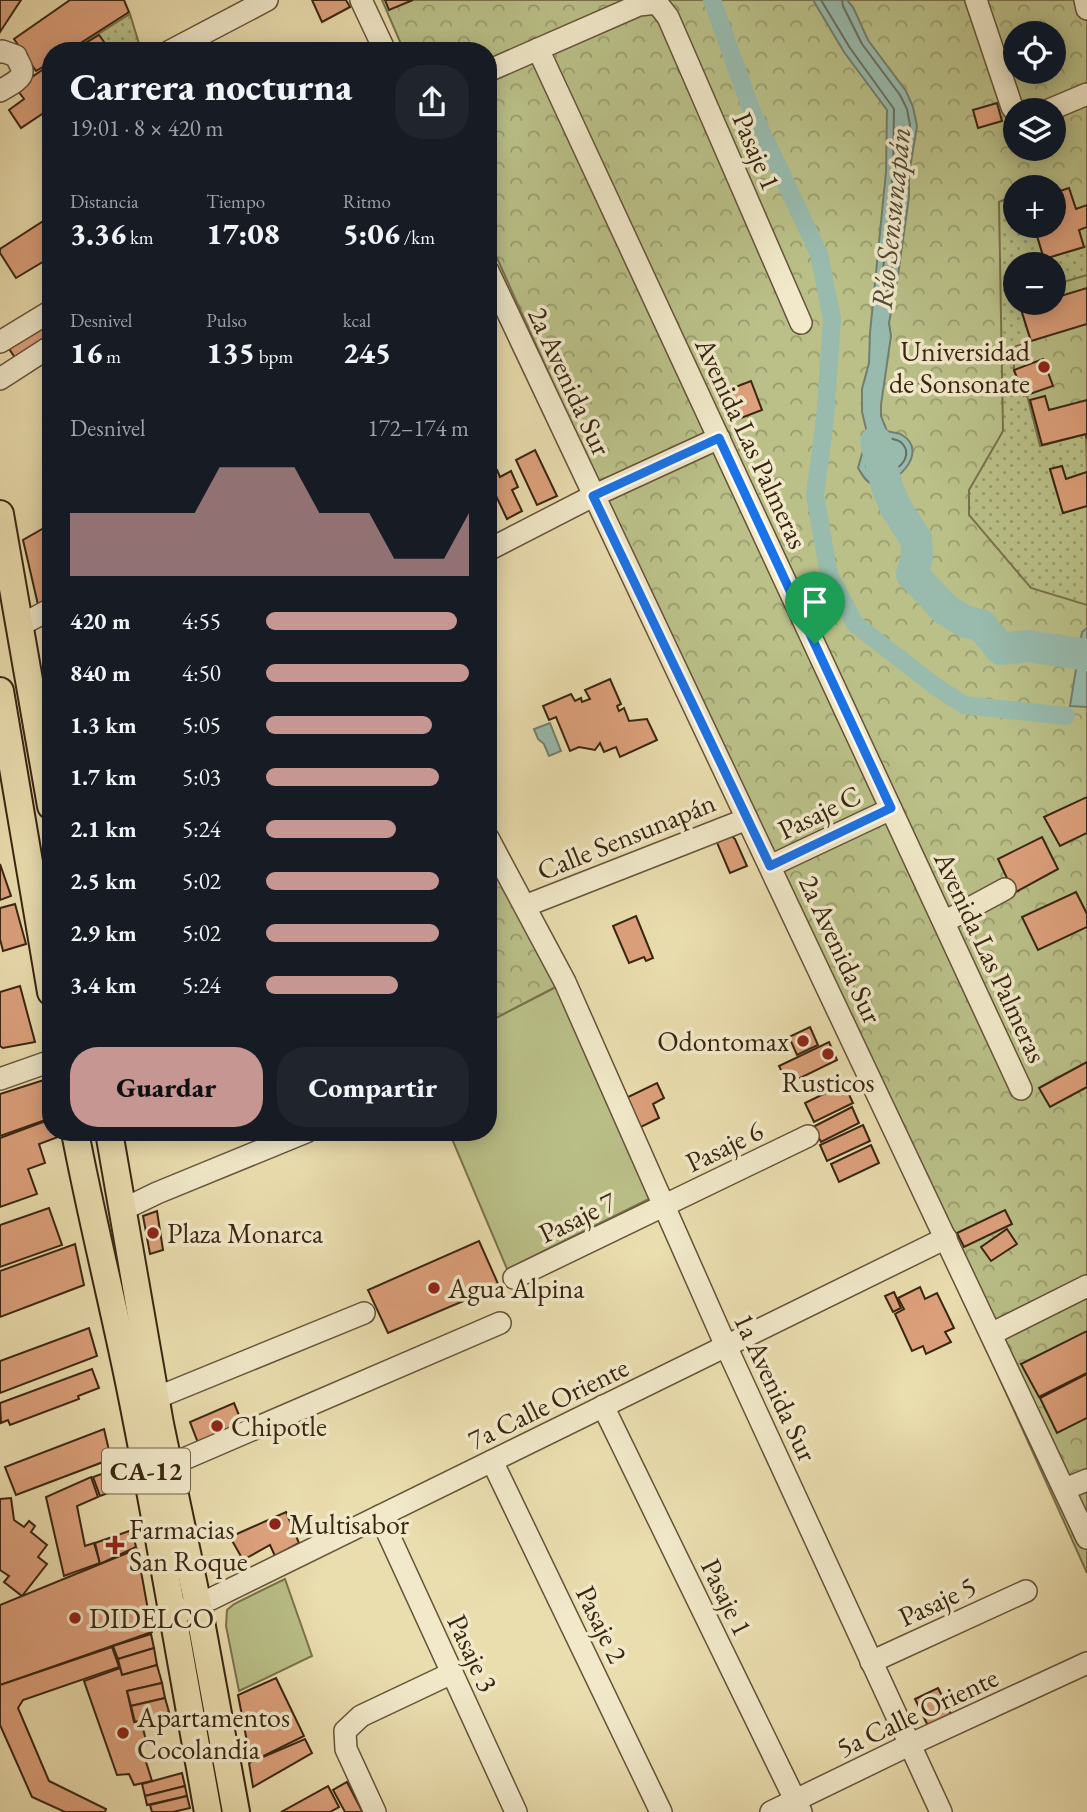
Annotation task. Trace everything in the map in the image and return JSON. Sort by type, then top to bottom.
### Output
[{"type":"main road","points":[[0,514],[42,755]]},
{"type":"main road","points":[[0,691],[42,939]]},
{"type":"main road","name":"CA-12","points":[[77,1141],[129,1382],[208,1812]]},
{"type":"main road","points":[[111,1141],[156,1398],[236,1812]]},
{"type":"street","points":[[187,42],[267,0]]},
{"type":"street","points":[[361,0],[381,42]]},
{"type":"street","points":[[976,0],[1009,98]]},
{"type":"street","points":[[1085,0],[1087,9]]},
{"type":"street","name":"Pasaje 1","points":[[538,49],[639,5],[657,3],[668,17],[801,323]]},
{"type":"street","points":[[497,67],[538,49]]},
{"type":"street","name":"Avenida Las Palmeras","points":[[538,49],[1021,1089]]},
{"type":"street","points":[[0,52],[16,56],[23,71],[19,79],[0,92]]},
{"type":"street","points":[[1066,103],[1087,94]]},
{"type":"street","name":"2a Avenida Sur","points":[[497,290],[1087,1538]]},
{"type":"street","points":[[0,342],[42,316]]},
{"type":"street","points":[[0,379],[42,352]]},
{"type":"street","points":[[497,545],[593,496],[719,438]]},
{"type":"street","points":[[19,626],[42,614]]},
{"type":"street","name":"Pasaje C","points":[[770,866],[891,808]]},
{"type":"street","name":"Calle Sensunapán","points":[[525,906],[747,818]]},
{"type":"street","name":"1a Avenida Sur","points":[[497,855],[565,982],[726,1346],[941,1812]]},
{"type":"street","points":[[944,922],[1005,889]]},
{"type":"street","points":[[0,1079],[42,1064]]},
{"type":"street","name":"Pasaje 6","points":[[664,1205],[808,1136]]},
{"type":"street","points":[[124,1209],[284,1141]]},
{"type":"street","name":"Pasaje 7","points":[[514,1278],[664,1205]]},
{"type":"street","name":"7a Calle Oriente","points":[[172,1614],[198,1605],[946,1238]]},
{"type":"street","points":[[991,1334],[1087,1286]]},
{"type":"street","points":[[156,1398],[364,1313]]},
{"type":"street","points":[[170,1465],[500,1323]]},
{"type":"street","name":"Pasaje 1","points":[[603,1406],[798,1806]]},
{"type":"street","name":"Pasaje 2","points":[[492,1461],[661,1812]]},
{"type":"street","points":[[1065,1489],[1087,1480]]},
{"type":"street","name":"Pasaje 3","points":[[380,1516],[516,1812]]},
{"type":"street","name":"Pasaje 5","points":[[872,1662],[1026,1591]]},
{"type":"street","name":"5a Calle Oriente","points":[[771,1812],[798,1806],[909,1745],[1087,1663]]},
{"type":"street","points":[[375,1812],[346,1749],[345,1731],[361,1716],[452,1673]]},
{"type":"green space","points":[[382,0],[1087,0],[1087,1573],[497,258],[497,42],[400,42]]},
{"type":"green space","points":[[130,14],[138,42],[85,42]]},
{"type":"green space","points":[[1003,200],[1003,238],[1038,238],[1042,252],[1003,252],[1003,315],[1023,315],[1031,341],[1014,347],[1014,370],[1024,396],[1027,395],[1040,446],[1086,434],[1087,472],[1066,479],[1062,466],[1050,470],[1063,513],[1087,506],[1087,605],[1031,588],[969,515],[969,490],[1003,431],[999,202]]},
{"type":"green space","points":[[1087,246],[1087,275],[1066,281],[1066,252]]},
{"type":"green space","points":[[497,855],[565,982],[497,1017]]},
{"type":"green space","points":[[558,986],[651,1198],[507,1269],[453,1141],[497,1141],[497,1017]]},
{"type":"green space","points":[[285,1579],[312,1656],[239,1691],[226,1626],[227,1610]]},
{"type":"water","points":[[813,0],[847,0],[853,7],[868,40],[906,91],[917,126],[898,275],[889,323],[891,336],[881,405],[881,416],[887,431],[902,435],[910,442],[913,451],[906,468],[890,481],[881,484],[868,482],[858,468],[869,441],[862,412],[862,389],[869,363],[886,172],[887,110],[844,52]]},
{"type":"water","points":[[1087,628],[1087,707],[1070,706],[1082,632]]},
{"type":"water","points":[[550,723],[561,751],[549,756],[534,729]]},
{"type":"building","points":[[0,0],[21,0],[0,32]]},
{"type":"building","points":[[70,0],[124,0],[129,12],[82,42],[42,42],[42,67],[36,71],[14,39]]},
{"type":"building","points":[[312,0],[346,0],[350,7],[322,22]]},
{"type":"building","points":[[385,0],[413,0],[389,10]]},
{"type":"building","points":[[99,35],[104,42],[87,42]]},
{"type":"building","points":[[42,70],[42,114],[21,128],[9,110],[24,99],[16,88]]},
{"type":"building","points":[[997,103],[1002,121],[978,128],[973,110]]},
{"type":"building","points":[[1069,188],[1076,209],[1087,205],[1087,227],[1079,230],[1084,247],[1066,252],[1042,252],[1038,238],[1066,238],[1066,189]]},
{"type":"building","points":[[42,222],[42,262],[16,278],[0,249]]},
{"type":"building","points":[[1087,288],[1087,324],[1031,341],[1023,315],[1066,315],[1066,294]]},
{"type":"building","points":[[42,323],[42,346],[17,361],[6,344]]},
{"type":"building","points":[[1043,359],[1053,386],[1024,396],[1014,370]]},
{"type":"building","points":[[751,381],[762,410],[736,420],[725,391]]},
{"type":"building","points":[[1045,396],[1049,410],[1087,400],[1087,439],[1086,434],[1042,445],[1030,400]]},
{"type":"building","points":[[535,450],[557,496],[537,505],[516,460]]},
{"type":"building","points":[[1062,466],[1066,479],[1087,472],[1087,506],[1063,513],[1050,469]]},
{"type":"building","points":[[497,470],[500,477],[511,471],[518,487],[512,490],[522,511],[507,519],[497,498]]},
{"type":"building","points":[[42,529],[42,608],[39,609],[23,540]]},
{"type":"building","points":[[610,679],[621,704],[617,706],[619,711],[624,708],[629,721],[647,719],[657,740],[620,757],[616,747],[604,752],[600,743],[595,750],[579,747],[570,751],[556,717],[549,720],[543,706],[571,694],[575,701],[581,698],[582,702],[590,699],[585,690]]},
{"type":"building","points":[[1087,797],[1087,833],[1060,846],[1044,817]]},
{"type":"building","points":[[729,834],[735,839],[747,866],[730,873],[715,838]]},
{"type":"building","points":[[1042,837],[1058,869],[1014,893],[998,859]]},
{"type":"building","points":[[0,864],[11,896],[0,900]]},
{"type":"building","points":[[1076,892],[1087,914],[1087,927],[1038,950],[1022,917]]},
{"type":"building","points":[[15,904],[26,944],[3,951],[0,939],[0,908]]},
{"type":"building","points":[[636,916],[653,958],[646,961],[644,957],[629,963],[613,926]]},
{"type":"building","points":[[20,986],[35,1042],[3,1048],[0,1046],[0,992]]},
{"type":"building","name":"Odontomax","points":[[810,1027],[818,1045],[797,1055],[789,1037]]},
{"type":"building","points":[[829,1042],[837,1060],[788,1084],[779,1066]]},
{"type":"building","points":[[1087,1062],[1087,1087],[1050,1107],[1039,1088]]},
{"type":"building","points":[[42,1081],[42,1121],[0,1136],[0,1094]]},
{"type":"building","points":[[657,1083],[664,1098],[653,1104],[659,1118],[639,1128],[626,1098]]},
{"type":"building","points":[[844,1084],[853,1103],[814,1122],[805,1103]]},
{"type":"building","points":[[852,1107],[859,1123],[821,1142],[813,1127]]},
{"type":"building","points":[[42,1122],[42,1141],[47,1141],[39,1144],[45,1163],[28,1169],[37,1194],[0,1207],[0,1138]]},
{"type":"building","points":[[863,1125],[870,1141],[827,1161],[820,1145]]},
{"type":"building","points":[[871,1145],[879,1163],[839,1182],[831,1164]]},
{"type":"building","points":[[49,1208],[62,1245],[0,1267],[0,1225]]},
{"type":"building","points":[[1005,1210],[1012,1224],[964,1247],[957,1233]]},
{"type":"building","name":"Plaza Monarca","points":[[157,1211],[163,1250],[150,1254],[143,1216]]},
{"type":"building","points":[[1007,1229],[1017,1244],[991,1261],[981,1247]]},
{"type":"building","name":"Agua Alpina","points":[[479,1241],[499,1286],[388,1333],[368,1290]]},
{"type":"building","points":[[75,1244],[84,1285],[0,1317],[0,1271]]},
{"type":"building","points":[[920,1287],[925,1299],[937,1293],[954,1328],[945,1332],[951,1342],[926,1354],[923,1346],[912,1351],[895,1314],[904,1309],[898,1298]]},
{"type":"building","points":[[894,1292],[901,1308],[893,1312],[885,1296]]},
{"type":"building","points":[[89,1328],[97,1356],[0,1393],[0,1361]]},
{"type":"building","points":[[1087,1331],[1087,1373],[1039,1397],[1021,1364]]},
{"type":"building","points":[[92,1369],[99,1388],[78,1396],[79,1399],[10,1425],[8,1420],[1,1423],[0,1403]]},
{"type":"building","points":[[1087,1374],[1087,1418],[1057,1433],[1040,1398]]},
{"type":"building","name":"Chipotle","points":[[234,1403],[245,1430],[200,1448],[190,1422]]},
{"type":"building","points":[[104,1429],[111,1459],[16,1495],[5,1467]]},
{"type":"building","points":[[118,1468],[125,1487],[100,1496],[93,1477]]},
{"type":"building","points":[[91,1477],[98,1497],[77,1506],[85,1546],[94,1543],[100,1563],[64,1576],[46,1497]]},
{"type":"building","points":[[11,1498],[14,1520],[24,1527],[29,1521],[35,1526],[31,1532],[47,1545],[38,1557],[47,1564],[22,1596],[4,1582],[9,1576],[0,1570],[0,1499]]},
{"type":"building","name":"Multisabor","points":[[286,1512],[299,1543],[275,1556],[270,1545],[243,1560],[230,1537]]},
{"type":"building","name":"Farmacias San Roque","points":[[132,1530],[136,1547],[100,1564],[95,1543]]},
{"type":"building","name":"DIDELCO","points":[[137,1549],[152,1632],[0,1685],[0,1605]]},
{"type":"building","points":[[151,1634],[154,1648],[118,1659],[113,1646]]},
{"type":"building","points":[[112,1647],[119,1667],[23,1700],[18,1708],[49,1781],[106,1809],[105,1812],[65,1812],[32,1797],[0,1725],[0,1685]]},
{"type":"building","points":[[154,1648],[157,1665],[122,1675],[118,1659]]},
{"type":"building","name":"Apartamentos Cocolandia","points":[[157,1665],[162,1683],[127,1691],[134,1722],[141,1721],[147,1744],[141,1746],[152,1781],[134,1785],[129,1774],[117,1775],[84,1681],[120,1668],[122,1675]]},
{"type":"building","points":[[276,1678],[304,1736],[251,1762],[238,1695]]},
{"type":"building","points":[[162,1683],[165,1698],[131,1706],[127,1691]]},
{"type":"building","points":[[938,1688],[951,1714],[928,1726],[915,1699]]},
{"type":"building","points":[[165,1698],[169,1712],[135,1722],[131,1706]]},
{"type":"building","points":[[305,1739],[312,1753],[253,1787],[249,1763]]},
{"type":"building","points":[[182,1773],[185,1786],[145,1796],[142,1784]]},
{"type":"building","points":[[347,1782],[361,1812],[345,1812],[333,1790]]},
{"type":"building","points":[[185,1786],[187,1796],[147,1805],[145,1796]]},
{"type":"building","points":[[328,1786],[339,1807],[330,1812],[281,1812]]},
{"type":"building","points":[[187,1796],[190,1808],[173,1812],[152,1812],[150,1805]]},
{"type":"waterway","points":[[712,0],[751,109],[819,254],[832,319],[825,419],[815,495],[829,575],[855,624],[964,705],[1066,716]]},
{"type":"waterway","name":"Río Sensunapán","points":[[876,442],[887,487],[896,508],[916,539],[917,557],[912,574],[946,610],[966,622],[981,625],[1001,649],[1027,646],[1087,655]]},
{"type":"place","name":"Universidad de Sonsonate","points":[[1044,367]]},
{"type":"place","name":"Odontomax","points":[[803,1041]]},
{"type":"place","name":"Rusticos","points":[[828,1054]]},
{"type":"place","name":"Plaza Monarca","points":[[153,1233]]},
{"type":"place","name":"Agua Alpina","points":[[434,1288]]},
{"type":"place","name":"Chipotle","points":[[217,1426]]},
{"type":"place","name":"Multisabor","points":[[275,1524]]},
{"type":"place","name":"Farmacias San Roque","points":[[115,1545]]},
{"type":"place","name":"DIDELCO","points":[[75,1618]]},
{"type":"place","name":"Apartamentos Cocolandia","points":[[123,1733]]},
{"type":"route","points":[[719,438],[815,644],[891,808],[770,866],[593,496],[719,438]]}]
